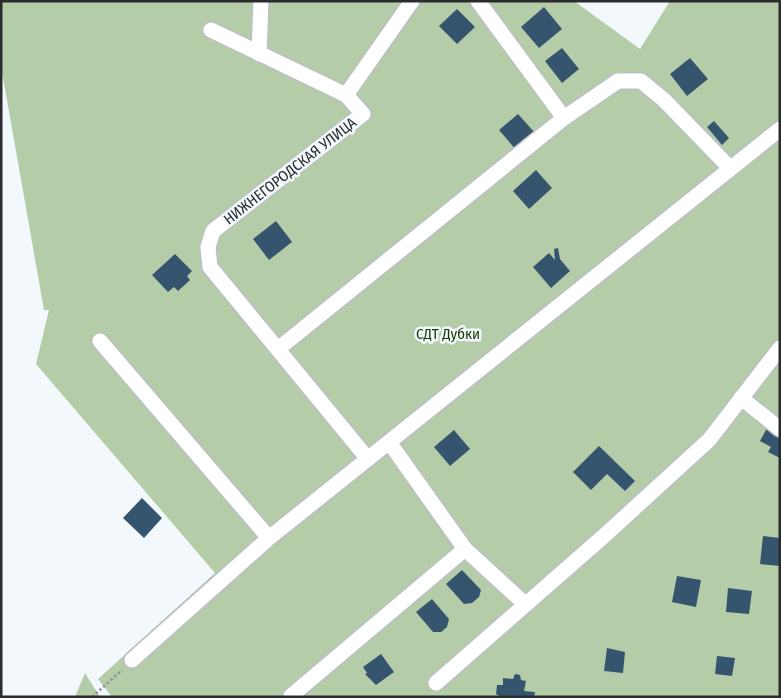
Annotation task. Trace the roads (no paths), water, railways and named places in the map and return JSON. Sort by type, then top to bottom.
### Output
[{"type":"street","points":[[259,54],[260,1]]},
{"type":"street","name":"НИЖНЕГОРОДСКАЯ УЛИЦА","points":[[368,459],[210,267],[208,247],[212,231],[363,114],[346,95],[412,1]]},
{"type":"street","points":[[478,1],[564,118]]},
{"type":"street","points":[[211,30],[346,95]]},
{"type":"street","points":[[278,349],[564,118],[618,81],[641,80],[664,100],[730,168]]},
{"type":"street","points":[[132,660],[269,538],[780,128]]},
{"type":"street","points":[[100,340],[269,538]]},
{"type":"street","points":[[436,683],[612,529],[709,440],[780,348]]},
{"type":"street","points":[[741,398],[780,429]]},
{"type":"street","points":[[389,442],[466,549],[525,604]]},
{"type":"street","points":[[291,696],[466,549]]},
{"type":"park label","name":"СДТ Дубки","points":[[448,334]]}]
